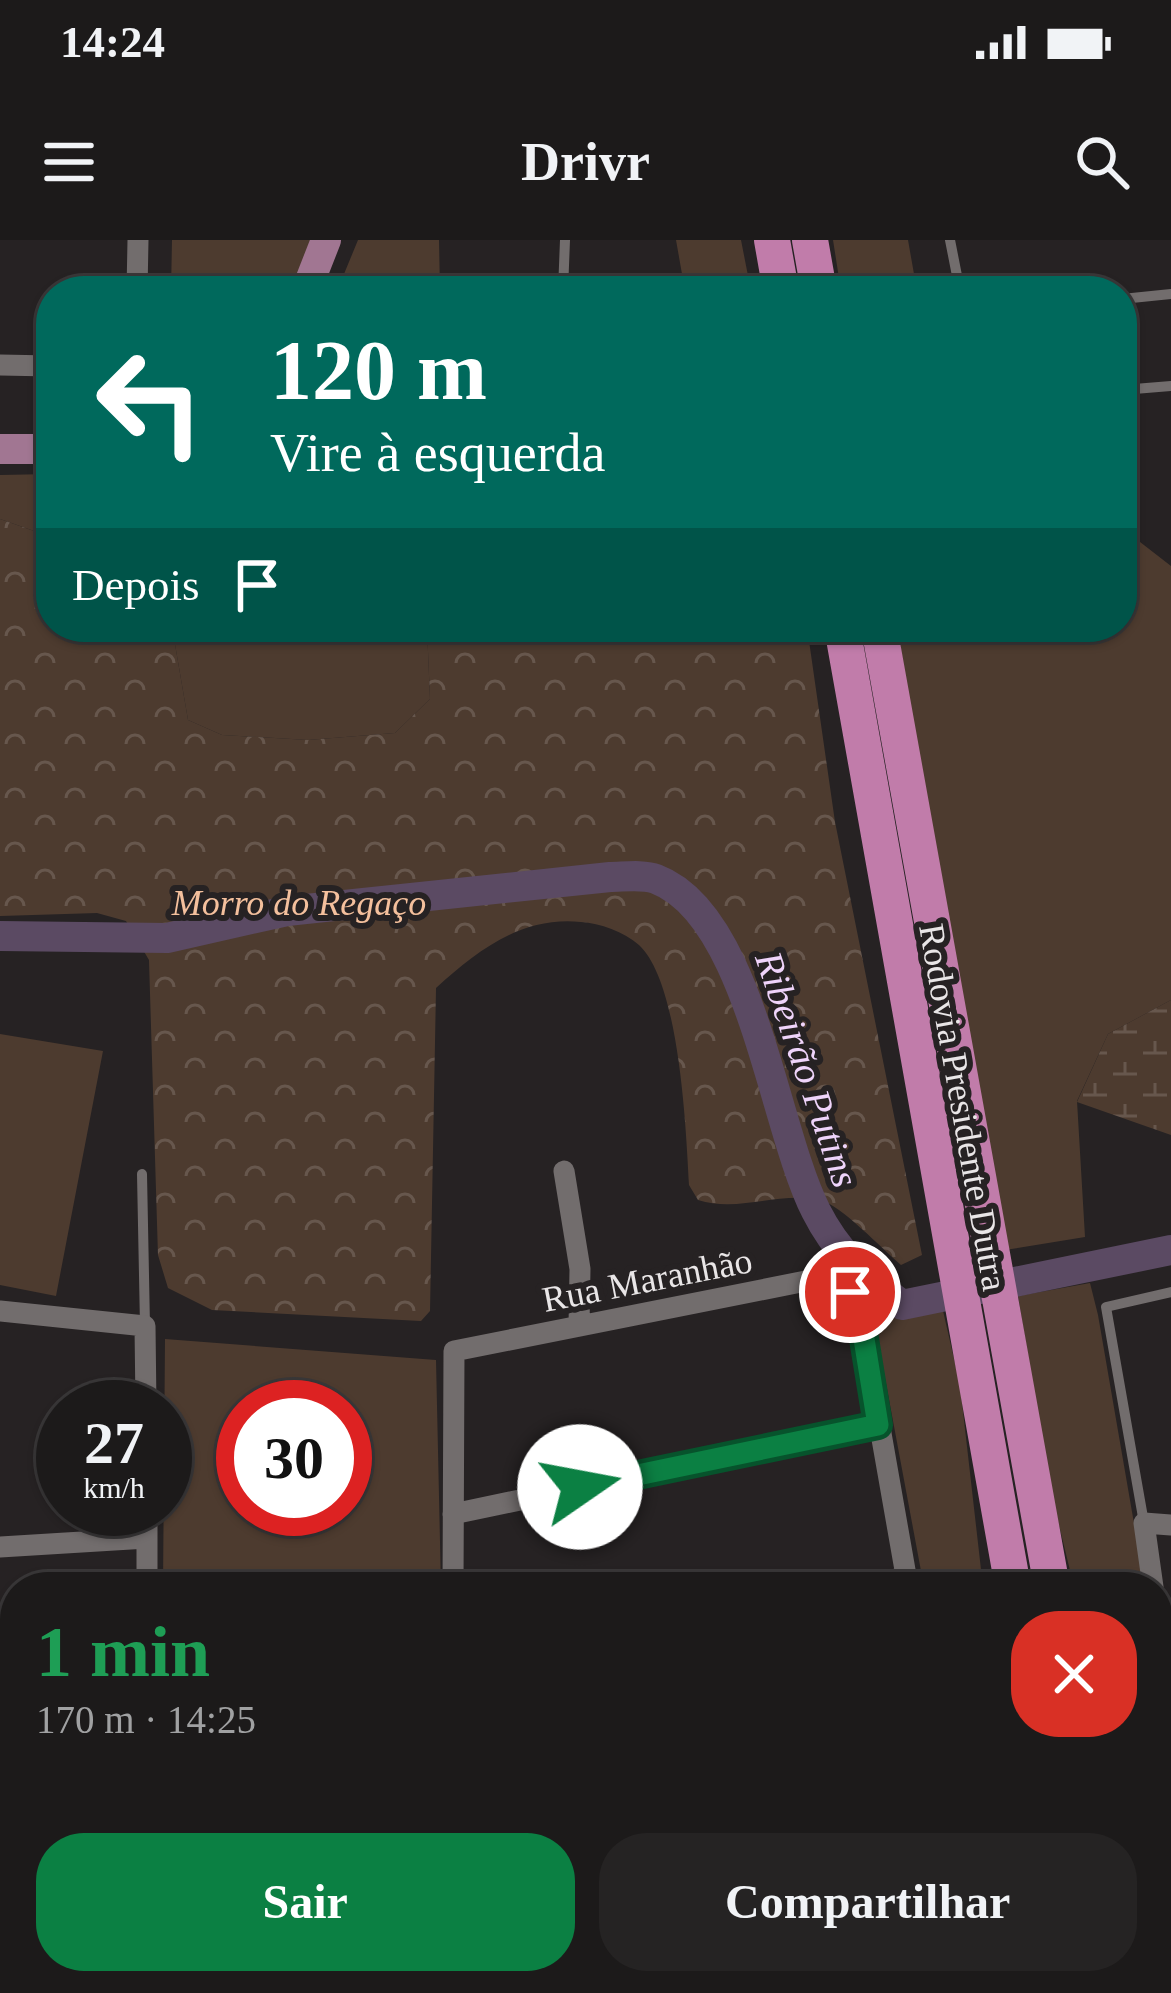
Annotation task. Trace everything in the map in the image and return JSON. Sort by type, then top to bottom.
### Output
[{"type":"highway","points":[[772,240],[778,276]]},
{"type":"highway","points":[[810,240],[816,276]]},
{"type":"highway","name":"Rodovia Presidente Dutra","points":[[845,642],[1008,1572]]},
{"type":"highway","name":"Rodovia Presidente Dutra","points":[[881,642],[1049,1572]]},
{"type":"main road","points":[[312,276],[326,240]]},
{"type":"main road","points":[[0,449],[36,449]]},
{"type":"street","points":[[137,240],[137,276]]},
{"type":"street","points":[[0,365],[36,366]]},
{"type":"street","points":[[564,1171],[580,1268],[579,1326]]},
{"type":"street","name":"Rua Maranhão","points":[[453,1514],[454,1351],[817,1279],[850,1292],[859,1308],[878,1425]]},
{"type":"street","points":[[0,1311],[145,1326],[146,1380]]},
{"type":"street","points":[[453,1572],[453,1514],[878,1425],[905,1572]]},
{"type":"street","points":[[1151,1572],[1144,1522],[1171,1526]]},
{"type":"street","points":[[0,1547],[147,1538],[147,1572]]},
{"type":"lane","points":[[564,276],[565,240]]},
{"type":"lane","points":[[950,240],[957,276]]},
{"type":"lane","points":[[1137,297],[1171,294]]},
{"type":"lane","points":[[1137,388],[1171,386]]},
{"type":"lane","points":[[142,1174],[145,1326]]},
{"type":"lane","points":[[1144,1522],[1106,1307],[1171,1292]]},
{"type":"green space","points":[[172,240],[319,240],[304,276],[171,276]]},
{"type":"green space","points":[[358,240],[439,240],[440,276],[343,276]]},
{"type":"green space","points":[[676,240],[741,240],[748,276],[682,276]]},
{"type":"green space","points":[[833,240],[908,240],[914,276],[839,276]]},
{"type":"green space","points":[[36,474],[36,532],[0,519],[0,475]]},
{"type":"green space","name":"Morro do Regaço","points":[[0,519],[36,532],[36,642],[175,642],[188,720],[222,735],[308,740],[395,733],[430,699],[428,642],[809,642],[835,822],[922,1255],[901,1265],[850,1218],[820,1200],[728,1204],[698,1200],[689,1185],[672,1023],[653,964],[639,945],[619,932],[588,923],[560,922],[539,924],[502,938],[436,988],[430,1311],[421,1321],[212,1310],[168,1288],[158,1255],[149,960],[126,921],[97,913],[0,916]]},
{"type":"green space","points":[[1137,540],[1171,566],[1171,1000],[1108,1034],[1077,1101],[1085,1237],[1005,1250],[900,642],[1137,642]]},
{"type":"green space","points":[[175,642],[428,642],[430,699],[395,733],[308,740],[222,735],[188,720]]},
{"type":"green space","points":[[1171,1000],[1171,1135],[1077,1102],[1108,1034]]},
{"type":"green space","points":[[0,1034],[103,1051],[56,1296],[0,1285]]},
{"type":"green space","points":[[1090,1283],[1142,1572],[1070,1572],[1051,1492],[1018,1296]]},
{"type":"green space","points":[[941,1302],[960,1385],[981,1572],[921,1572],[871,1303],[890,1322],[901,1312]]},
{"type":"green space","points":[[165,1339],[436,1360],[441,1572],[163,1572],[163,1536],[192,1536],[192,1380],[165,1380]]},
{"type":"waterway","name":"Ribeirão Putins","points":[[0,936],[167,938],[287,911],[610,877],[651,877],[688,900],[715,934],[737,978],[801,1174],[824,1226],[853,1263],[902,1305],[1171,1250]]},
{"type":"route","points":[[580,1487],[878,1425],[859,1308],[850,1292]]}]
